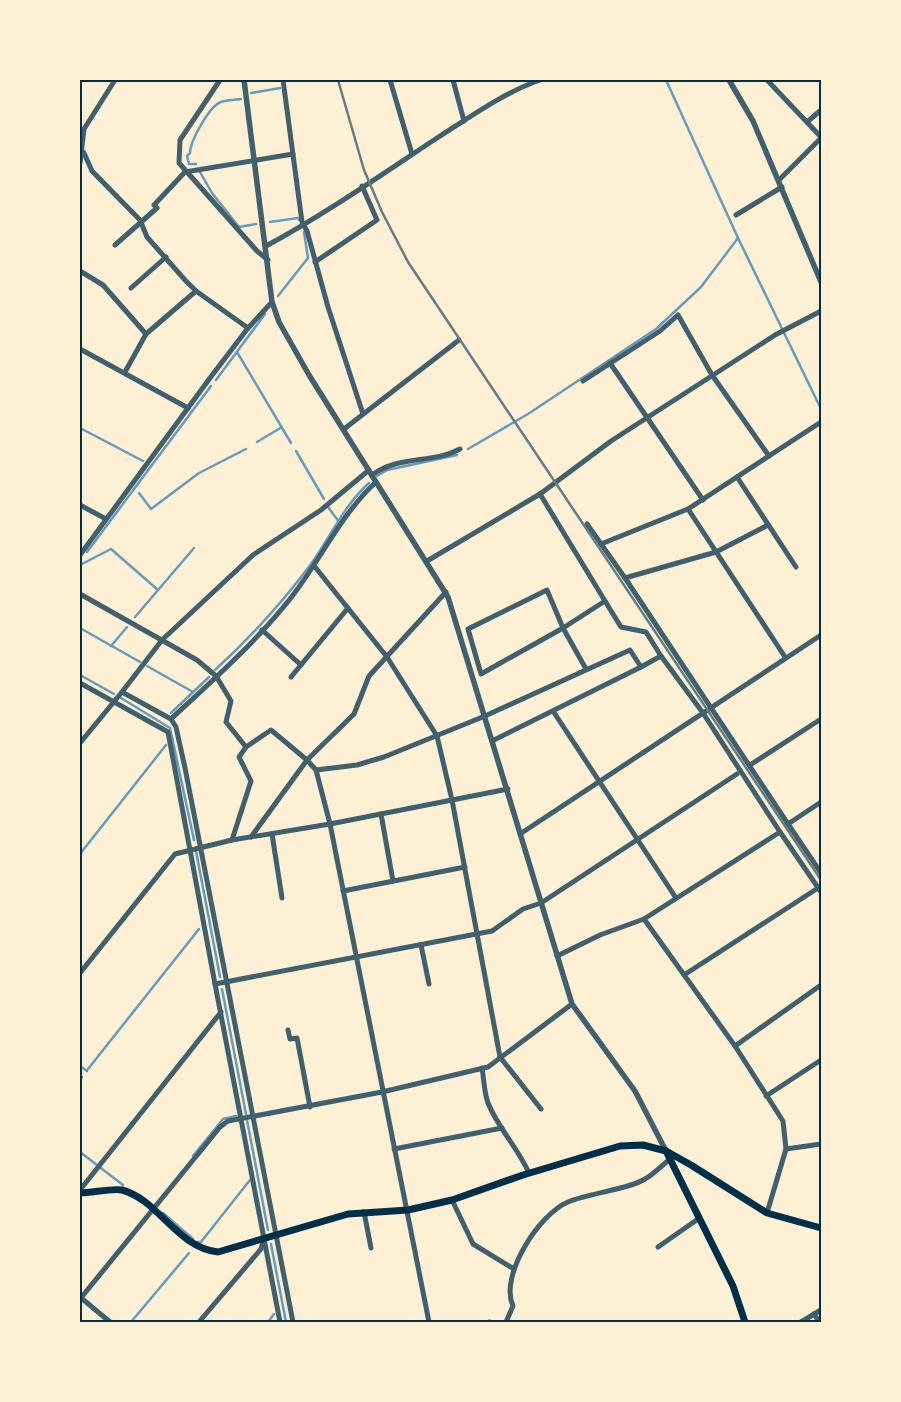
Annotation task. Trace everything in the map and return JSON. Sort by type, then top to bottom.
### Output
[{"type":"main road","points":[[80,1191],[95,1193],[120,1190],[135,1196],[192,1244],[205,1251],[218,1252],[348,1214],[408,1210],[452,1200],[529,1173],[620,1146],[643,1144],[666,1152],[767,1213],[821,1228]]},
{"type":"main road","points":[[666,1152],[733,1286],[745,1322]]},
{"type":"street","points":[[80,163],[84,129],[114,80]]},
{"type":"street","points":[[220,80],[180,140],[179,163],[257,252],[268,260]]},
{"type":"street","points":[[244,80],[272,302],[282,329],[370,473],[446,592],[508,789],[572,1004],[635,1091],[666,1152]]},
{"type":"street","points":[[283,80],[302,222],[363,414]]},
{"type":"street","points":[[390,80],[412,154]]},
{"type":"street","points":[[452,80],[464,121]]},
{"type":"street","points":[[520,80],[522,86]]},
{"type":"street","points":[[266,246],[304,225],[464,121],[522,86],[540,80]]},
{"type":"street","points":[[729,80],[753,121],[821,282]]},
{"type":"street","points":[[767,80],[821,138],[779,180]]},
{"type":"street","points":[[808,122],[821,110]]},
{"type":"street","points":[[81,150],[92,171],[141,222],[147,237],[196,291],[248,328]]},
{"type":"street","points":[[115,245],[157,208],[154,205],[185,172],[293,154]]},
{"type":"street","points":[[315,262],[377,220],[362,186]]},
{"type":"street","points":[[736,215],[782,187]]},
{"type":"street","points":[[131,288],[166,257]]},
{"type":"street","points":[[80,270],[103,286],[146,334]]},
{"type":"street","points":[[125,372],[146,334],[196,291]]},
{"type":"street","points":[[80,555],[248,328],[272,302]]},
{"type":"street","points":[[427,561],[540,494],[611,441],[775,335],[821,311]]},
{"type":"street","points":[[583,381],[660,331],[678,315],[712,375],[769,456]]},
{"type":"street","points":[[344,429],[459,340]]},
{"type":"street","points":[[80,349],[188,408]]},
{"type":"street","points":[[610,363],[703,500]]},
{"type":"street","points":[[601,544],[688,509],[819,423]]},
{"type":"street","points":[[80,743],[162,640],[253,555],[320,510],[370,473],[391,464],[452,454],[460,450]]},
{"type":"street","points":[[737,478],[796,567]]},
{"type":"street","points":[[171,719],[262,630],[315,567],[358,498],[376,482]]},
{"type":"street","points":[[540,494],[621,627],[646,632],[661,656],[703,713],[820,890],[684,975]]},
{"type":"street","points":[[80,505],[106,519]]},
{"type":"street","points":[[688,509],[786,657]]},
{"type":"street","points":[[587,524],[626,578],[821,873]]},
{"type":"street","points":[[626,578],[716,552],[768,525]]},
{"type":"street","points":[[315,567],[387,657],[438,736],[465,867],[500,1058],[541,1109]]},
{"type":"street","points":[[586,669],[563,628],[547,590],[468,629],[481,674],[563,628],[605,601]]},
{"type":"street","points":[[251,837],[308,760],[354,714],[369,676],[446,592]]},
{"type":"street","points":[[80,594],[197,660],[216,676],[231,701],[226,722],[246,747]]},
{"type":"street","points":[[291,677],[348,608]]},
{"type":"street","points":[[262,630],[301,665]]},
{"type":"street","points":[[520,834],[786,657],[820,638]]},
{"type":"street","points":[[316,770],[358,765],[384,757],[485,716],[630,650],[641,667]]},
{"type":"street","points":[[492,741],[661,656]]},
{"type":"street","points":[[80,683],[114,700],[168,732],[280,1322]]},
{"type":"street","points":[[122,692],[171,719],[176,727],[293,1322]]},
{"type":"street","points":[[553,711],[639,839],[676,898]]},
{"type":"street","points":[[750,765],[821,718]]},
{"type":"street","points":[[232,840],[251,781],[239,757],[246,747],[271,730],[308,760],[316,770],[330,824],[429,1322]]},
{"type":"street","points":[[215,984],[492,931],[523,909],[541,903],[736,774]]},
{"type":"street","points":[[80,973],[174,854],[232,840],[330,824],[508,789]]},
{"type":"street","points":[[788,824],[821,802]]},
{"type":"street","points":[[381,814],[393,881]]},
{"type":"street","points":[[557,956],[600,935],[644,919],[780,832]]},
{"type":"street","points":[[272,834],[282,898]]},
{"type":"street","points":[[343,890],[465,867]]},
{"type":"street","points":[[644,919],[735,1046],[783,1121],[786,1149],[767,1213]]},
{"type":"street","points":[[421,945],[429,984]]},
{"type":"street","points":[[735,1046],[821,985]]},
{"type":"street","points":[[110,1322],[80,1298],[220,1127],[242,1117],[310,1107],[482,1068],[500,1058],[572,1004]]},
{"type":"street","points":[[80,1191],[221,1012]]},
{"type":"street","points":[[288,1030],[290,1039],[298,1038],[310,1107]]},
{"type":"street","points":[[766,1096],[821,1060]]},
{"type":"street","points":[[482,1068],[487,1101],[502,1128],[522,1156],[529,1173]]},
{"type":"street","points":[[394,1149],[502,1128]]},
{"type":"street","points":[[786,1149],[821,1144]]},
{"type":"street","points":[[506,1322],[513,1306],[509,1297],[514,1269],[531,1236],[566,1202],[644,1180],[669,1160]]},
{"type":"street","points":[[452,1200],[473,1244],[514,1269]]},
{"type":"street","points":[[364,1212],[372,1248]]},
{"type":"street","points":[[658,1247],[698,1219]]},
{"type":"street","points":[[199,1322],[261,1249],[263,1239]]},
{"type":"street","points":[[801,1322],[821,1310]]},
{"type":"street","points":[[814,1314],[819,1322]]},
{"type":"waterway","points":[[666,80],[738,238],[821,409]]},
{"type":"waterway","points":[[251,93],[280,88]]},
{"type":"waterway","points":[[196,164],[189,164],[187,156],[206,117],[221,102],[241,99]]},
{"type":"waterway","points":[[200,172],[212,193],[239,227],[256,224]]},
{"type":"waterway","points":[[270,222],[298,218],[299,220]]},
{"type":"waterway","points":[[278,296],[308,258],[304,232]]},
{"type":"waterway","points":[[468,449],[528,414],[656,329],[701,287],[738,238]]},
{"type":"waterway","points":[[216,380],[265,314]]},
{"type":"waterway","points":[[237,352],[291,443]]},
{"type":"waterway","points":[[87,552],[211,386]]},
{"type":"waterway","points":[[257,442],[282,427]]},
{"type":"waterway","points":[[80,428],[143,461]]},
{"type":"waterway","points":[[139,493],[151,509],[199,473],[246,449]]},
{"type":"waterway","points":[[296,451],[324,499]]},
{"type":"waterway","points":[[377,476],[387,470],[457,455]]},
{"type":"waterway","points":[[215,670],[253,633],[289,593],[318,554],[352,501],[369,483]]},
{"type":"waterway","points":[[328,507],[339,522]]},
{"type":"waterway","points":[[135,617],[194,548]]},
{"type":"waterway","points":[[80,565],[111,549],[158,590]]},
{"type":"waterway","points":[[111,646],[127,627]]},
{"type":"waterway","points":[[80,628],[140,662]]},
{"type":"waterway","points":[[147,666],[193,692]]},
{"type":"waterway","points":[[80,675],[114,694]]},
{"type":"waterway","points":[[171,713],[209,677]]},
{"type":"waterway","points":[[121,698],[170,728],[194,840]]},
{"type":"waterway","points":[[80,854],[166,745]]},
{"type":"waterway","points":[[196,851],[220,977]]},
{"type":"waterway","points":[[88,1069],[199,929]]},
{"type":"waterway","points":[[222,989],[246,1114]]},
{"type":"waterway","points":[[80,1066],[87,1071]]},
{"type":"waterway","points":[[193,1156],[223,1119],[236,1116]]},
{"type":"waterway","points":[[247,1120],[268,1230]]},
{"type":"waterway","points":[[80,1152],[123,1185]]},
{"type":"waterway","points":[[197,1242],[201,1242],[250,1180]]},
{"type":"waterway","points":[[163,1213],[193,1239]]},
{"type":"waterway","points":[[271,1244],[286,1322]]},
{"type":"waterway","points":[[131,1322],[189,1253]]},
{"type":"waterway","points":[[268,1322],[274,1314]]},
{"type":"railway","points":[[338,80],[364,170],[382,212],[408,262],[821,880]]}]
